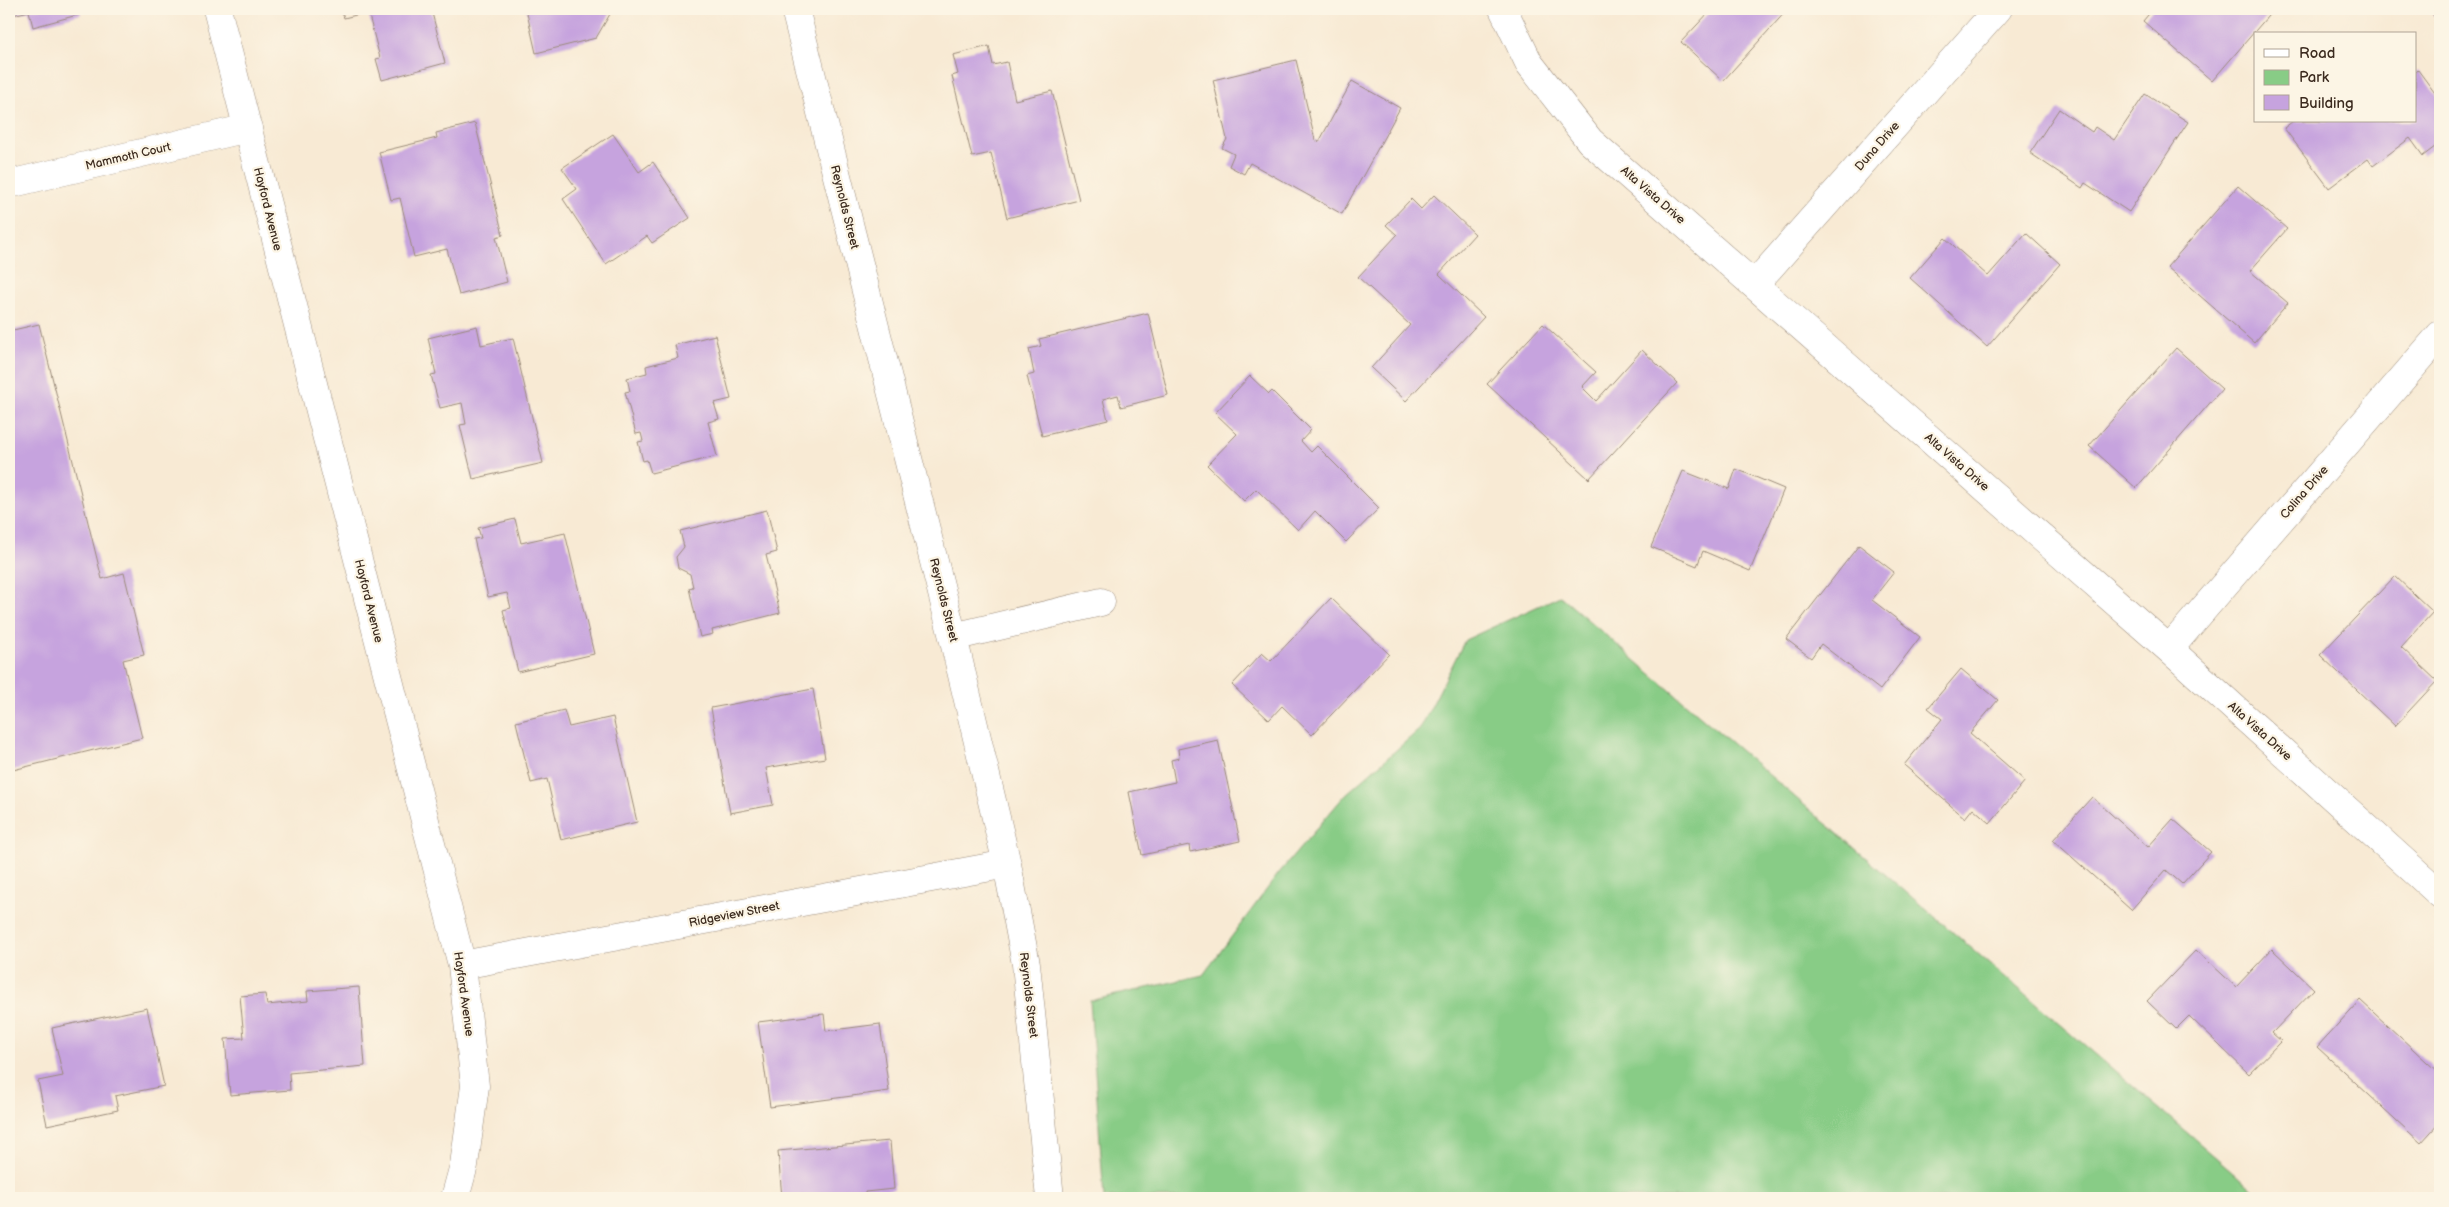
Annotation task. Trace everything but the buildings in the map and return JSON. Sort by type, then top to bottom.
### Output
[{"type":"street","name":"Hayford Avenue","points":[[217,9],[462,965],[475,1086],[464,1165],[455,1198]]},
{"type":"street","name":"Reynolds Street","points":[[795,9],[953,637],[1007,864],[1026,964],[1050,1198]]},
{"type":"street","name":"Alta Vista Drive","points":[[1503,9],[1529,63],[1590,141],[2169,649],[2440,894]]},
{"type":"street","name":"Duna Drive","points":[[1755,284],[1998,9]]},
{"type":"street","name":"Mammoth Court","points":[[9,184],[248,128]]},
{"type":"street","name":"Colina Drive","points":[[2169,649],[2440,335]]},
{"type":"street","points":[[953,637],[1101,602]]},
{"type":"street","name":"Ridgeview Street","points":[[462,965],[1007,864]]},
{"type":"green space","points":[[1560,596],[2261,1198],[1104,1198],[1090,1001],[1203,975],[1279,873],[1345,795],[1420,729],[1465,640]]}]
